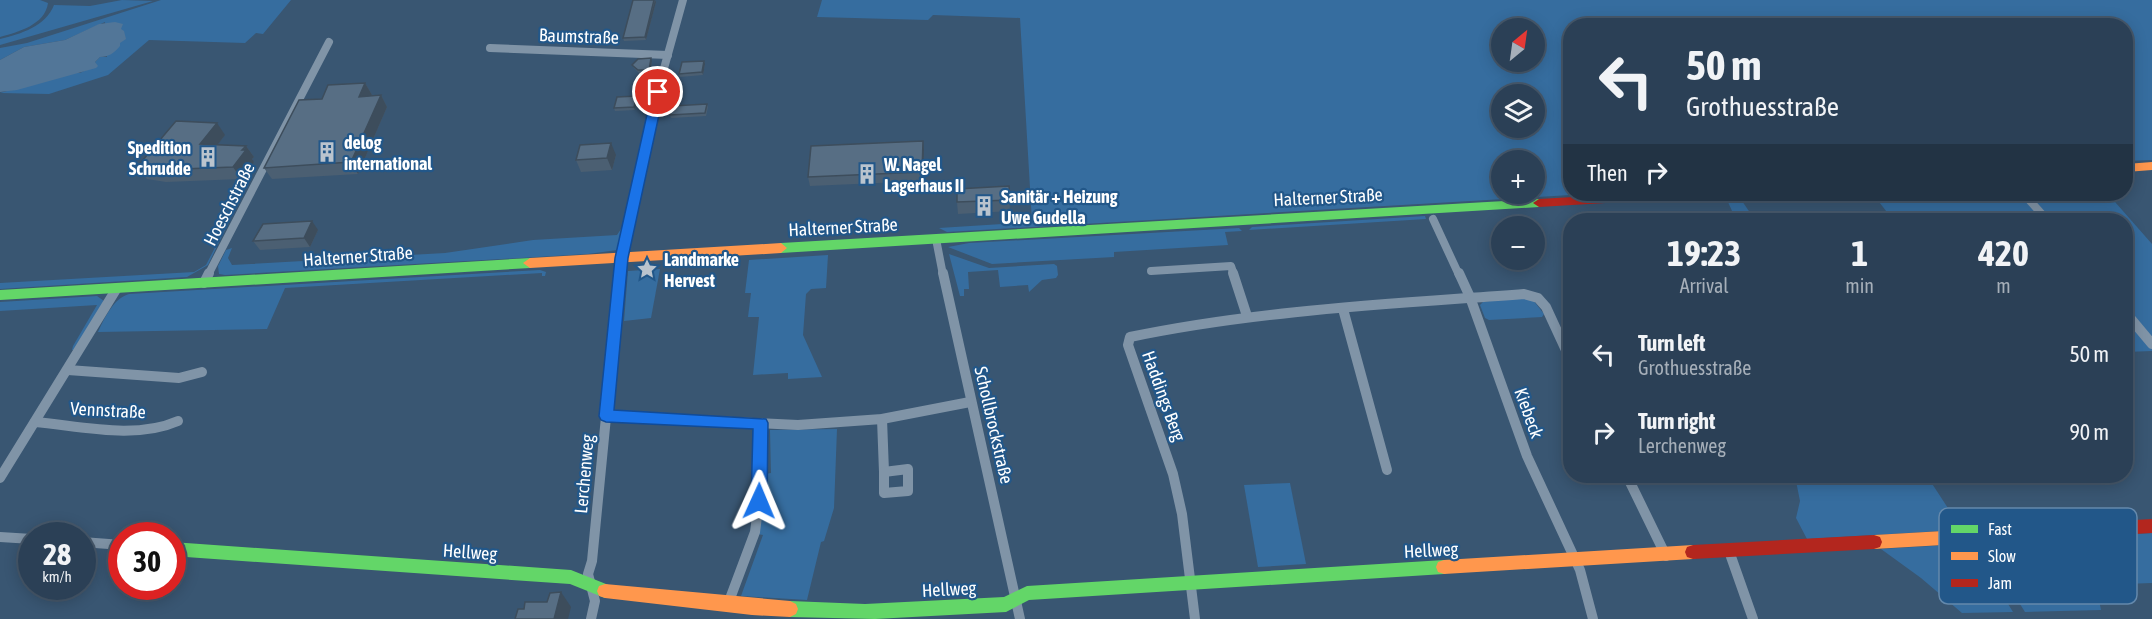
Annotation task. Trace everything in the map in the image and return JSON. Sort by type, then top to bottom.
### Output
[{"type":"main road","points":[[2133,167],[2152,166]]},
{"type":"main road","name":"Halterner Straße","points":[[0,295],[1571,201]]},
{"type":"main road","name":"Hellweg","points":[[2137,527],[2152,526]]},
{"type":"main road","name":"Hellweg","points":[[186,550],[571,577],[604,591],[728,604],[865,612],[1006,604],[1027,593],[1939,539]]},
{"type":"street","name":"Lerchenweg","points":[[591,619],[595,601],[588,574],[592,561],[621,258],[683,0]]},
{"type":"street","name":"Hoeschstraße","points":[[204,283],[329,42]]},
{"type":"street","name":"Baumstraße","points":[[490,48],[668,55]]},
{"type":"street","points":[[2030,201],[2041,213]]},
{"type":"street","name":"Kiebeck","points":[[1433,219],[1470,297],[1527,456],[1575,560],[1593,619]]},
{"type":"street","name":"Schollbrockstraße","points":[[936,239],[970,402],[1020,619]]},
{"type":"street","points":[[1151,271],[1231,266],[1246,316]]},
{"type":"street","name":"Vennstraße","points":[[0,478],[117,288]]},
{"type":"street","name":"Haddings Berg","points":[[1190,582],[1182,514],[1173,474],[1128,345],[1130,337],[1246,316],[1462,301],[1470,297],[1524,294],[1538,298],[1546,308],[1563,344]]},
{"type":"street","points":[[1343,309],[1387,470]]},
{"type":"street","points":[[2133,321],[2152,344]]},
{"type":"street","name":"Vennstraße","points":[[68,370],[179,378],[202,372]]},
{"type":"street","points":[[606,416],[798,425],[882,419],[970,402]]},
{"type":"street","points":[[882,419],[884,472]]},
{"type":"street","name":"Vennstraße","points":[[35,422],[118,428],[154,428],[169,427],[178,421]]},
{"type":"street","points":[[728,604],[755,532],[759,501],[760,423]]},
{"type":"street","points":[[1630,483],[1666,555]]},
{"type":"street","points":[[0,537],[18,538]]},
{"type":"street","points":[[1729,551],[1753,619]]},
{"type":"street","points":[[1190,582],[1195,619]]},
{"type":"shaded area","points":[[0,0],[40,0],[48,3],[46,11],[36,22],[22,30],[0,37]]},
{"type":"shaded area","points":[[122,0],[153,1],[0,45],[0,39],[24,32],[39,24],[54,5],[90,6]]},
{"type":"shaded area","points":[[161,0],[291,0],[263,34],[256,33],[245,43],[149,40],[108,75],[49,94],[0,93],[72,73],[80,73],[96,65],[95,62],[100,57],[107,57],[105,22],[65,40],[24,47],[0,60],[0,48],[27,43]]},
{"type":"shaded area","points":[[822,0],[2152,0],[2152,160],[2133,161],[2133,18],[1563,18],[1563,195],[1545,197],[1545,150],[1491,150],[1491,200],[947,232],[939,228],[1032,222],[1020,18],[933,15],[928,20],[817,17]]},
{"type":"shaded area","points":[[115,22],[123,24],[121,29],[126,39],[113,53],[100,57],[95,62],[98,66],[96,68],[17,90],[0,92],[0,60],[24,47],[65,40],[99,24]]},
{"type":"shaded area","points":[[1742,201],[1750,213],[1733,213],[1728,202]]},
{"type":"shaded area","points":[[1878,201],[2026,201],[2037,213],[1888,213]]},
{"type":"shaded area","points":[[2035,201],[2114,201],[2125,213],[2046,213]]},
{"type":"shaded area","points":[[238,203],[208,265],[187,277],[0,289],[0,283],[194,272],[206,265]]},
{"type":"shaded area","points":[[1425,216],[1426,219],[1249,230],[1252,227]]},
{"type":"shaded area","points":[[2133,222],[2152,244],[2152,337],[2133,314]]},
{"type":"shaded area","points":[[1239,228],[1242,231],[1225,232],[1228,245],[1114,252],[1114,257],[992,264],[948,247],[969,243]]},
{"type":"shaded area","points":[[621,229],[623,230],[621,247],[617,250],[588,254],[225,275],[219,274],[218,266],[226,250],[232,248],[228,258],[232,265],[445,253],[533,240],[617,235]]},
{"type":"shaded area","points":[[949,254],[989,268],[1054,264],[1057,266],[1058,275],[1056,278],[1042,280],[1029,292],[1028,285],[1000,287],[998,270],[968,272],[969,289],[964,289],[964,296],[960,296]]},
{"type":"shaded area","points":[[828,255],[826,288],[811,289],[806,294],[803,335],[822,377],[788,379],[788,373],[753,375],[759,317],[748,317],[751,293],[745,293],[749,260]]},
{"type":"shaded area","points":[[660,269],[651,318],[624,321],[628,271]]},
{"type":"shaded area","points":[[540,270],[546,272],[545,276],[542,276],[542,273],[285,288],[267,329],[98,332],[114,304],[129,294]]},
{"type":"shaded area","points":[[97,296],[104,301],[74,350],[72,350],[73,346],[97,305],[0,311],[0,302]]},
{"type":"shaded area","points":[[1519,297],[1533,300],[1544,314],[1542,317],[1489,320],[1485,318],[1480,305],[1483,302]]},
{"type":"shaded area","points":[[2133,326],[2152,349],[2152,351],[2133,352]]},
{"type":"shaded area","points":[[837,429],[834,508],[824,541],[821,542],[807,600],[741,596],[763,535],[757,534],[765,474],[771,473],[770,430]]},
{"type":"shaded area","points":[[1290,483],[1306,564],[1258,567],[1244,485]]},
{"type":"shaded area","points":[[1796,483],[1932,483],[1948,508],[1939,508],[1939,531],[1807,539],[1796,518],[1800,501]]},
{"type":"shaded area","points":[[2152,533],[2152,583],[2137,584],[2137,534]]},
{"type":"shaded area","points":[[1939,546],[1939,593],[1921,578],[1881,549]]},
{"type":"shaded area","points":[[1951,604],[2008,604],[2013,612],[1962,613]]},
{"type":"shaded area","points":[[2020,604],[2100,604],[2101,610],[2025,612]]},
{"type":"building","points":[[633,0],[654,0],[645,37],[623,38]]},
{"type":"building","points":[[651,58],[649,70],[638,70],[632,65],[638,59]]},
{"type":"building","points":[[704,61],[702,72],[679,74],[682,62]]},
{"type":"building","name":"delog international","points":[[365,83],[359,97],[381,95],[351,162],[264,168],[299,100],[322,99],[328,85]]},
{"type":"building","points":[[637,96],[634,107],[614,108],[617,97]]},
{"type":"building","points":[[707,104],[705,113],[670,115],[672,106]]},
{"type":"building","points":[[176,121],[217,123],[200,144],[246,146],[242,150],[246,150],[233,167],[157,170],[137,167]]},
{"type":"building","name":"W. Nagel Lagerhaus II","points":[[923,141],[922,172],[808,177],[811,146]]},
{"type":"building","points":[[611,143],[607,158],[576,160],[580,145]]},
{"type":"building","points":[[1009,186],[1010,200],[957,202],[957,189]]},
{"type":"building","points":[[312,221],[304,238],[253,241],[263,224]]},
{"type":"building","points":[[561,592],[554,619],[515,619],[518,609],[524,609],[525,602],[547,602],[550,593]]},
{"type":"traffic: fast","points":[[781,248],[1522,204]]},
{"type":"traffic: fast","points":[[0,295],[530,263]]},
{"type":"traffic: fast","points":[[186,550],[571,577],[605,591]]},
{"type":"traffic: fast","points":[[790,609],[865,612],[1006,604],[1027,593],[1444,567]]},
{"type":"traffic: slow","points":[[2133,167],[2152,166]]},
{"type":"traffic: slow","points":[[530,263],[781,248]]},
{"type":"traffic: slow","points":[[1874,542],[1939,538]]},
{"type":"traffic: slow","points":[[1444,567],[1693,552]]},
{"type":"traffic: slow","points":[[605,591],[790,609]]},
{"type":"traffic: jam","points":[[1545,203],[1572,201]]},
{"type":"traffic: jam","points":[[2137,527],[2152,526]]},
{"type":"traffic: jam","points":[[1693,552],[1874,542]]},
{"type":"place","name":"delog international","points":[[327,152]]},
{"type":"place","name":"Spedition Schrudde","points":[[208,157]]},
{"type":"place","name":"W. Nagel Lagerhaus II","points":[[867,174]]},
{"type":"place","name":"Sanitär + Heizung Uwe Gudella","points":[[984,206]]},
{"type":"place","name":"Landmarke Hervest","points":[[647,269]]},
{"type":"route","points":[[658,92],[621,258],[606,416],[760,423],[759,501]]}]
